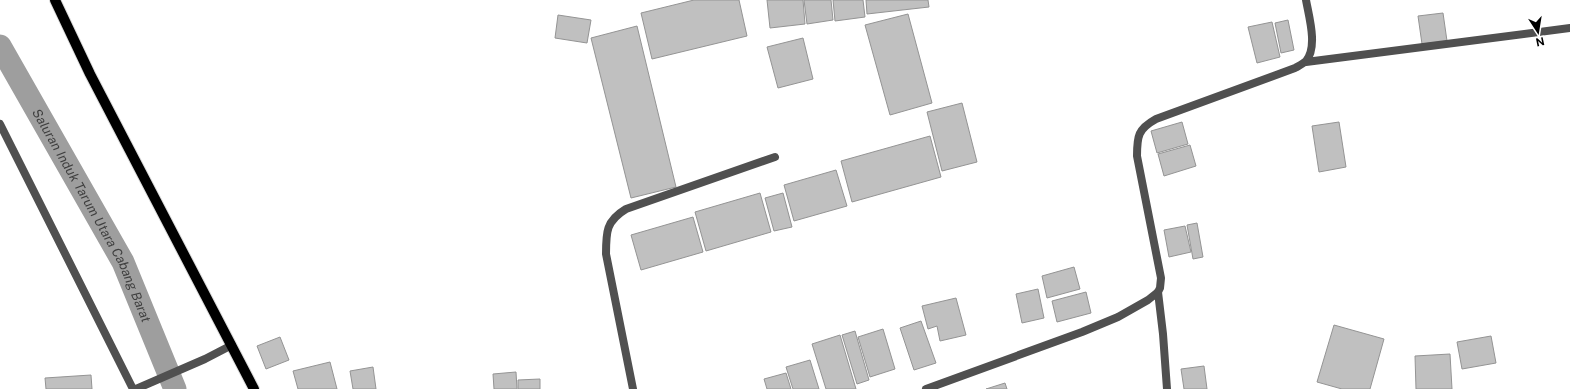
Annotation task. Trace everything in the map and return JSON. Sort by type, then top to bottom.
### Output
[{"type":"main road","points":[[55,0],[90,74],[254,389]]},
{"type":"street","points":[[1306,0],[1312,32],[1312,44],[1306,62]]},
{"type":"street","points":[[926,389],[1104,323],[1148,300],[1158,292],[1162,283],[1138,156],[1138,138],[1141,130],[1156,119],[1295,68],[1306,62],[1570,28]]},
{"type":"street","points":[[0,124],[134,389],[205,359],[232,345]]},
{"type":"street","points":[[633,389],[606,254],[606,236],[609,223],[616,215],[626,209],[775,157]]},
{"type":"street","points":[[1158,292],[1167,389]]},
{"type":"building","points":[[694,0],[739,0],[747,36],[652,59],[641,13]]},
{"type":"building","points":[[767,0],[803,0],[805,24],[770,28]]},
{"type":"building","points":[[804,0],[831,0],[833,20],[807,24]]},
{"type":"building","points":[[833,0],[863,0],[865,17],[835,21]]},
{"type":"building","points":[[866,0],[928,0],[929,7],[867,14]]},
{"type":"building","points":[[1443,13],[1447,41],[1422,44],[1418,16]]},
{"type":"building","points":[[908,14],[932,103],[890,115],[865,25]]},
{"type":"building","points":[[558,15],[591,20],[587,43],[555,38]]},
{"type":"building","points":[[1288,20],[1294,50],[1281,53],[1275,23]]},
{"type":"building","points":[[1272,22],[1280,57],[1257,63],[1248,27]]},
{"type":"building","points":[[637,26],[676,187],[631,198],[591,38]]},
{"type":"building","points":[[803,38],[813,79],[778,88],[767,47]]},
{"type":"building","points":[[962,103],[977,162],[942,171],[927,112]]},
{"type":"building","points":[[1182,122],[1188,144],[1157,153],[1151,131]]},
{"type":"building","points":[[1339,122],[1346,167],[1319,172],[1312,126]]},
{"type":"building","points":[[930,136],[941,177],[852,202],[841,161]]},
{"type":"building","points":[[1190,145],[1196,166],[1164,176],[1158,154]]},
{"type":"building","points":[[836,170],[847,206],[794,221],[784,185]]},
{"type":"building","points":[[760,193],[771,232],[706,251],[695,212]]},
{"type":"building","points":[[783,193],[792,227],[774,231],[765,198]]},
{"type":"building","points":[[693,217],[703,252],[641,270],[631,235]]},
{"type":"building","points":[[1197,223],[1203,257],[1193,259],[1187,225]]},
{"type":"building","points":[[1185,226],[1191,252],[1169,257],[1164,230]]},
{"type":"building","points":[[1074,267],[1080,289],[1047,298],[1042,276]]},
{"type":"building","points":[[1038,289],[1044,318],[1022,323],[1016,294]]},
{"type":"building","points":[[1086,292],[1091,313],[1057,322],[1052,301]]},
{"type":"building","points":[[956,298],[966,335],[940,341],[937,326],[928,329],[922,306]]},
{"type":"building","points":[[921,321],[936,363],[914,370],[900,328]]},
{"type":"building","points":[[1334,325],[1384,339],[1370,389],[1342,389],[1317,382]]},
{"type":"building","points":[[883,329],[895,369],[870,377],[858,337]]},
{"type":"building","points":[[855,331],[869,380],[857,384],[842,335]]},
{"type":"building","points":[[840,335],[856,389],[826,389],[812,344]]},
{"type":"building","points":[[1491,336],[1496,363],[1462,369],[1457,342]]},
{"type":"building","points":[[280,337],[289,360],[266,369],[257,346]]},
{"type":"building","points":[[1450,354],[1452,389],[1416,389],[1415,356]]},
{"type":"building","points":[[810,360],[819,389],[793,389],[786,367]]},
{"type":"building","points":[[330,362],[337,389],[298,389],[293,371]]},
{"type":"building","points":[[1204,366],[1207,389],[1184,389],[1181,369]]},
{"type":"building","points":[[373,367],[376,389],[353,389],[350,371]]},
{"type":"building","points":[[516,372],[517,389],[494,389],[493,374]]},
{"type":"building","points":[[786,373],[791,389],[767,389],[764,379]]},
{"type":"building","points":[[91,375],[92,389],[46,389],[45,378]]},
{"type":"building","points":[[540,379],[540,389],[518,389],[518,380]]},
{"type":"building","points":[[1005,383],[1007,389],[986,389]]},
{"type":"waterway","name":"Saluran Induk Tarum Utara Cabang Barat","points":[[0,46],[123,262],[175,389]]}]
